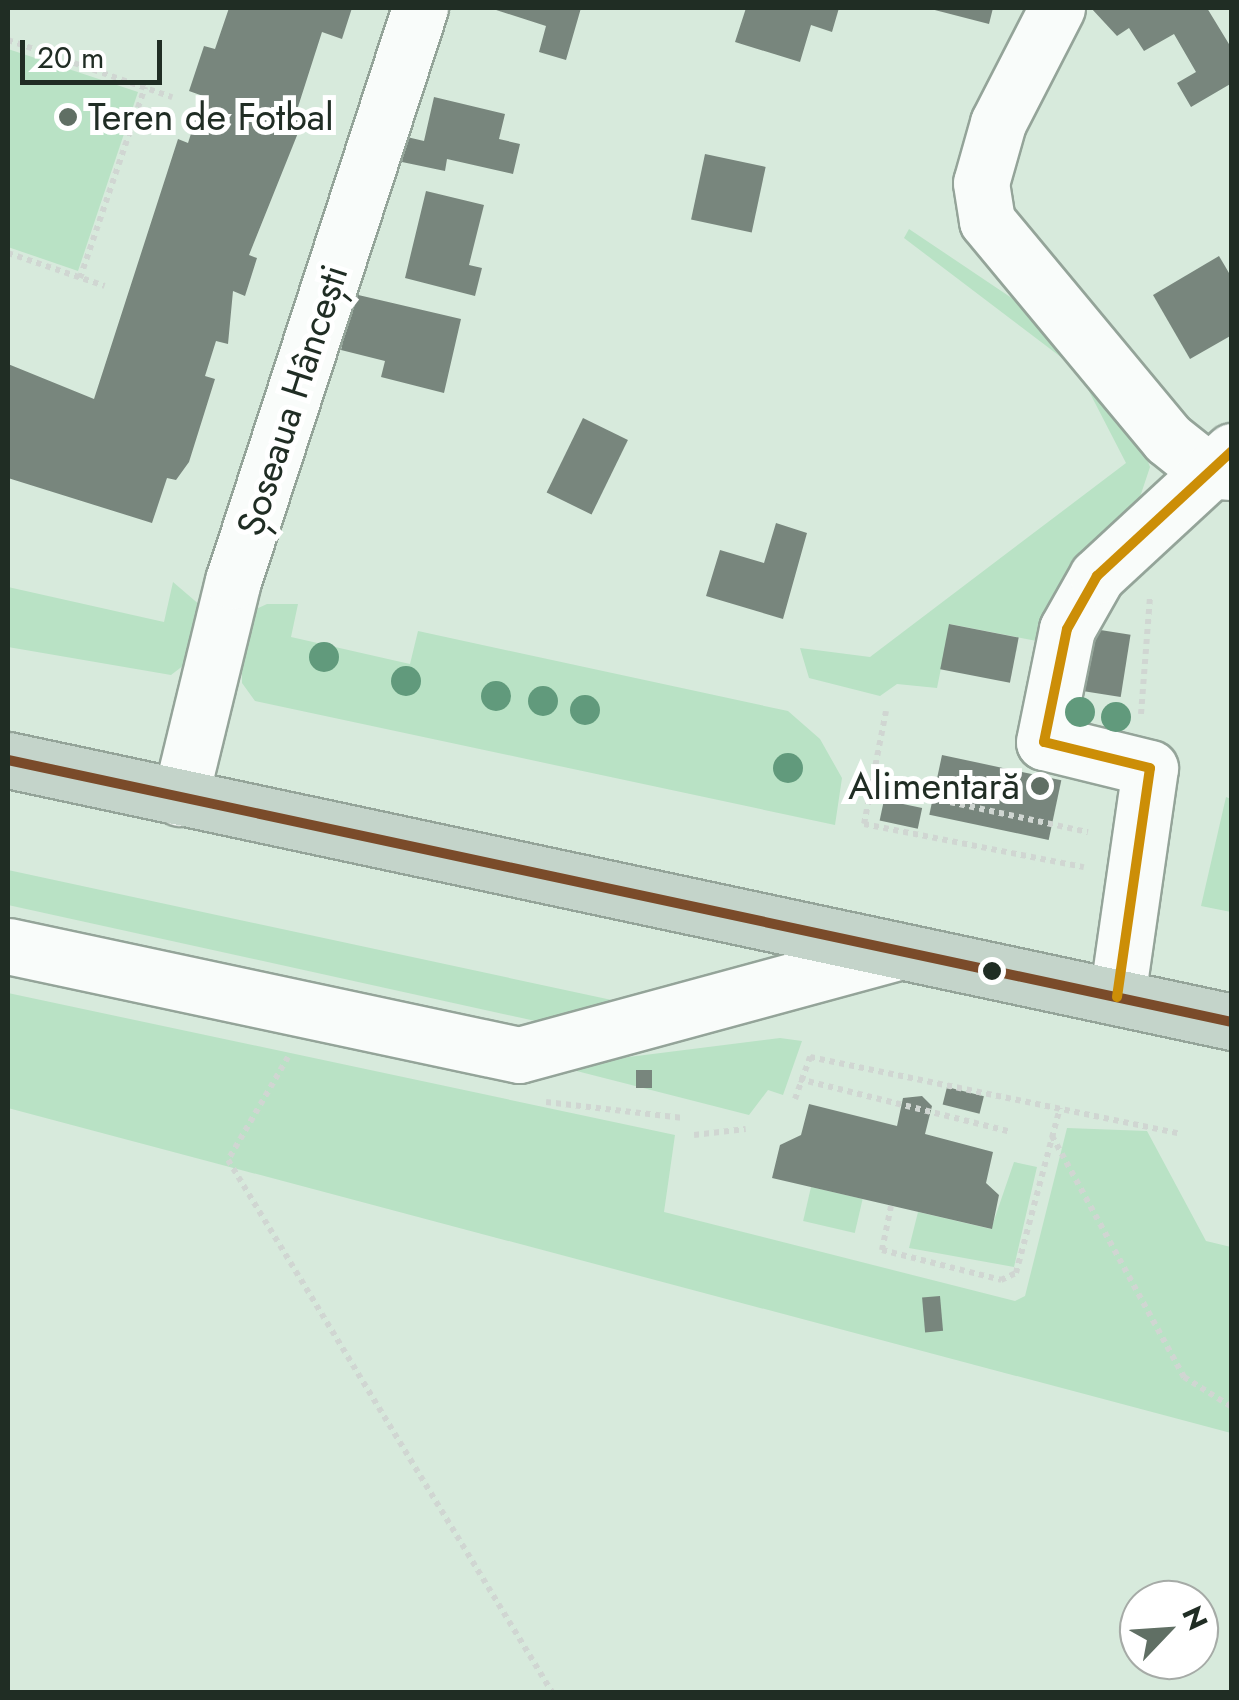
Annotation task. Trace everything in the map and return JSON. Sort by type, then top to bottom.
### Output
[{"type":"highway","points":[[8,760],[894,953],[1232,1022]]},
{"type":"street","name":"Șoseaua Hâncești","points":[[180,798],[233,580],[420,8]]},
{"type":"street","points":[[1057,8],[998,123],[982,184],[988,221],[1168,439],[1223,465],[1156,519],[1077,602],[1044,742],[1150,768],[1117,997]]},
{"type":"street","points":[[8,946],[519,1056],[894,953]]},
{"type":"path","points":[[8,40],[172,96]]},
{"type":"path","points":[[80,278],[145,87]]},
{"type":"path","points":[[8,253],[105,286]]},
{"type":"path","points":[[1137,765],[1156,519]]},
{"type":"path","points":[[886,711],[864,824],[1098,869]]},
{"type":"path","points":[[872,786],[1104,836]]},
{"type":"path","points":[[296,1048],[228,1160],[552,1692]]},
{"type":"path","points":[[795,1099],[810,1057],[1181,1134]]},
{"type":"path","points":[[800,1078],[1012,1132]]},
{"type":"path","points":[[891,1206],[882,1250],[1000,1280],[1024,1258],[1060,1108]]},
{"type":"path","points":[[694,1135],[746,1129]]},
{"type":"path","points":[[1052,1135],[1184,1377],[1232,1406]]},
{"type":"green space","points":[[8,49],[138,92],[78,271],[8,247]]},
{"type":"green space","points":[[909,229],[1040,317],[1139,438],[1150,467],[1140,497],[1071,576],[1042,642],[950,624],[937,688],[897,684],[880,696],[809,678],[800,648],[870,657],[1126,463],[1078,370],[904,238]]},
{"type":"green space","points":[[173,582],[201,606],[188,662],[171,675],[8,647],[8,587],[164,622]]},
{"type":"green space","points":[[267,604],[298,604],[291,637],[410,664],[418,631],[788,711],[820,739],[842,778],[835,825],[255,701],[242,683],[242,647],[252,611]]},
{"type":"green space","points":[[1226,797],[1231,799],[1231,912],[1201,906]]},
{"type":"green space","points":[[8,870],[621,1002],[540,1022],[8,905]]},
{"type":"green space","points":[[8,993],[675,1135],[664,1212],[1015,1301],[1025,1296],[1067,1128],[1147,1131],[1206,1241],[1231,1247],[1231,1433],[8,1108]]},
{"type":"green space","points":[[780,1038],[802,1041],[783,1095],[768,1090],[749,1115],[557,1066]]},
{"type":"green space","points":[[1014,1162],[1037,1167],[1014,1267],[909,1248],[918,1212],[991,1229]]},
{"type":"green space","points":[[811,1187],[863,1199],[855,1233],[803,1221]]},
{"type":"building","points":[[229,8],[352,8],[342,39],[322,32],[297,110],[306,113],[249,255],[257,258],[245,296],[233,291],[228,344],[216,341],[205,376],[215,379],[189,462],[176,480],[167,478],[152,523],[8,478],[8,364],[94,399],[178,139],[188,143],[203,96],[189,91],[204,46],[215,49]]},
{"type":"building","points":[[490,8],[581,8],[566,60],[539,52],[546,26]]},
{"type":"building","points":[[746,8],[839,8],[832,32],[811,25],[800,62],[735,42]]},
{"type":"building","points":[[927,8],[993,8],[989,24]]},
{"type":"building","points":[[1091,8],[1207,8],[1232,49],[1232,83],[1191,107],[1177,83],[1196,72],[1174,34],[1144,51],[1129,28],[1117,36]]},
{"type":"building","points":[[434,97],[505,114],[499,139],[520,144],[513,174],[447,159],[445,171],[402,162],[407,137],[424,141]]},
{"type":"building","points":[[705,154],[766,167],[752,232],[691,220]]},
{"type":"building","points":[[426,191],[484,205],[469,265],[482,268],[475,296],[405,278]]},
{"type":"building","points":[[1219,256],[1232,278],[1232,335],[1190,359],[1153,295]]},
{"type":"building","points":[[354,294],[461,319],[444,393],[381,377],[385,361],[341,350]]},
{"type":"building","points":[[583,418],[628,440],[592,515],[547,493]]},
{"type":"building","points":[[776,523],[807,533],[783,619],[706,596],[720,550],[764,563]]},
{"type":"building","points":[[949,624],[1019,638],[1010,683],[940,669]]},
{"type":"building","points":[[1094,629],[1131,635],[1121,697],[1084,691]]},
{"type":"building","points":[[942,755],[1061,780],[1049,840],[929,815]]},
{"type":"building","points":[[884,800],[922,808],[918,829],[880,821]]},
{"type":"building","points":[[636,1070],[652,1070],[652,1088],[636,1088]]},
{"type":"building","points":[[947,1087],[984,1096],[980,1114],[943,1104]]},
{"type":"building","points":[[922,1096],[932,1106],[925,1134],[993,1152],[986,1183],[999,1195],[992,1229],[772,1178],[780,1145],[801,1135],[809,1104],[897,1126],[903,1098]]},
{"type":"building","points":[[940,1296],[943,1331],[925,1332],[922,1298]]},
{"type":"transit line","points":[[1117,997],[1150,768],[1044,742],[1067,629],[1097,576],[1232,451]]},
{"type":"transit line","points":[[8,760],[1232,1022]]},
{"type":"place","name":"Teren de Fotbal","points":[[68,117]]},
{"type":"place","name":"Alimentară","points":[[1040,786]]}]
